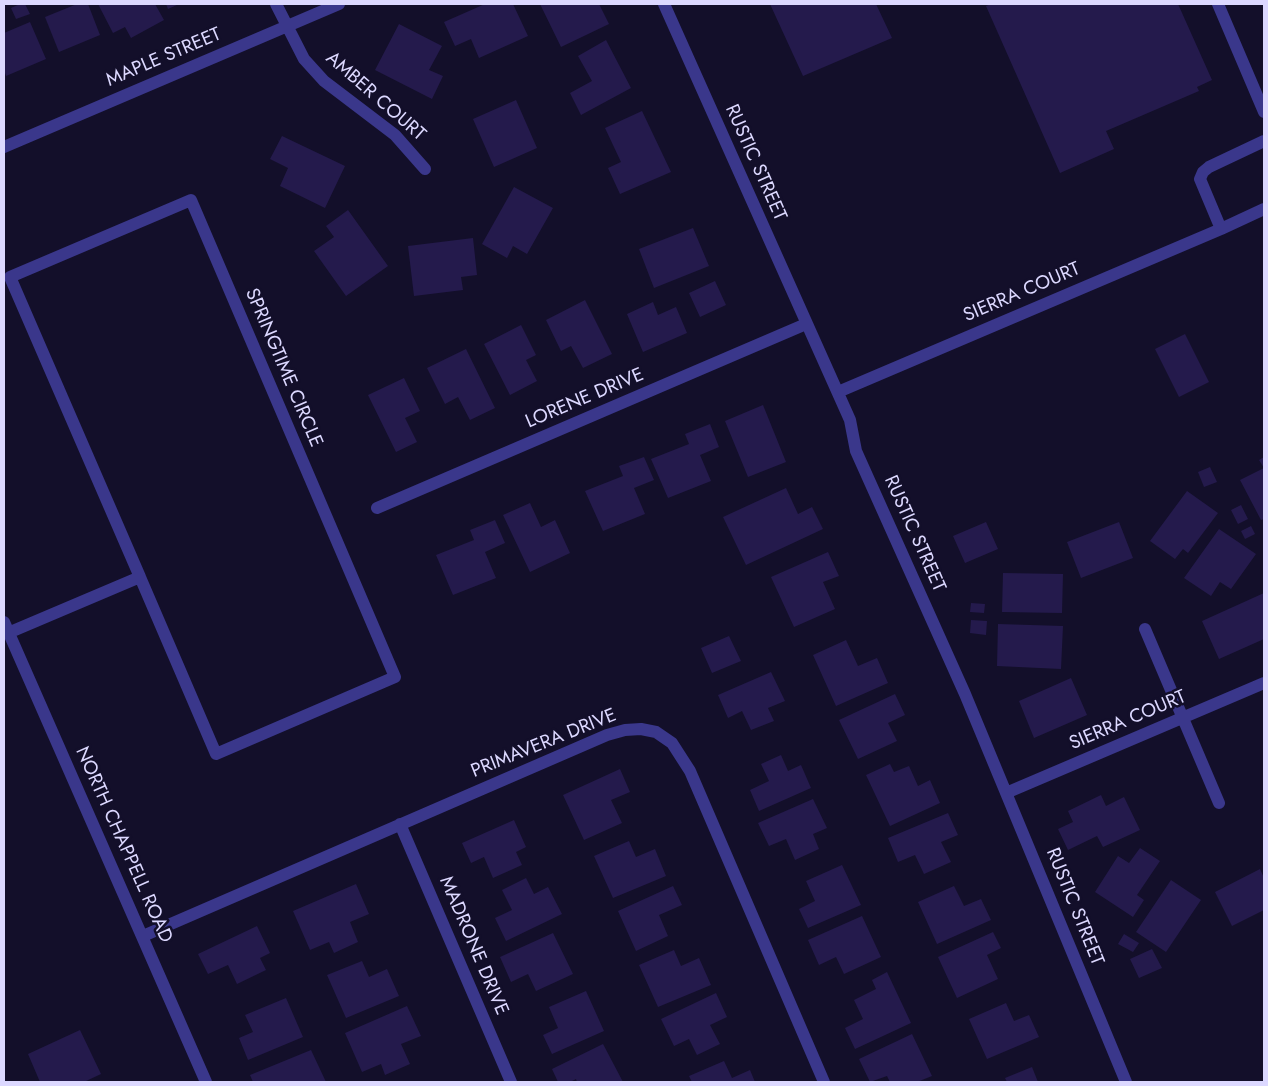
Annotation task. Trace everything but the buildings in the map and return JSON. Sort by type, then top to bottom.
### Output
[{"type":"street","name":"AMBER COURT","points":[[276,4],[304,59],[324,81],[395,135],[425,169]]},
{"type":"street","name":"MAPLE STREET","points":[[4,147],[339,4]]},
{"type":"street","name":"RUSTIC STREET","points":[[664,4],[838,392],[850,420],[856,451],[965,694],[1126,1082]]},
{"type":"street","points":[[1218,4],[1264,112]]},
{"type":"street","points":[[1221,228],[1200,179],[1204,172],[1264,140]]},
{"type":"street","name":"SPRINGTIME CIRCLE","points":[[191,200],[394,677],[216,754],[140,577],[10,277],[191,200]]},
{"type":"street","name":"SIERRA COURT","points":[[838,392],[1264,209]]},
{"type":"street","name":"LORENE DRIVE","points":[[377,508],[806,324]]},
{"type":"street","points":[[6,628],[140,577]]},
{"type":"street","name":"NORTH CHAPPELL ROAD","points":[[6,628],[206,1082]]},
{"type":"street","points":[[1145,629],[1220,803]]},
{"type":"street","name":"SIERRA COURT","points":[[1006,793],[1264,683]]},
{"type":"street","name":"PRIMAVERA DRIVE","points":[[142,936],[606,735],[641,728],[656,732],[672,742],[690,771],[824,1082]]},
{"type":"street","name":"MADRONE DRIVE","points":[[400,824],[511,1082]]}]
